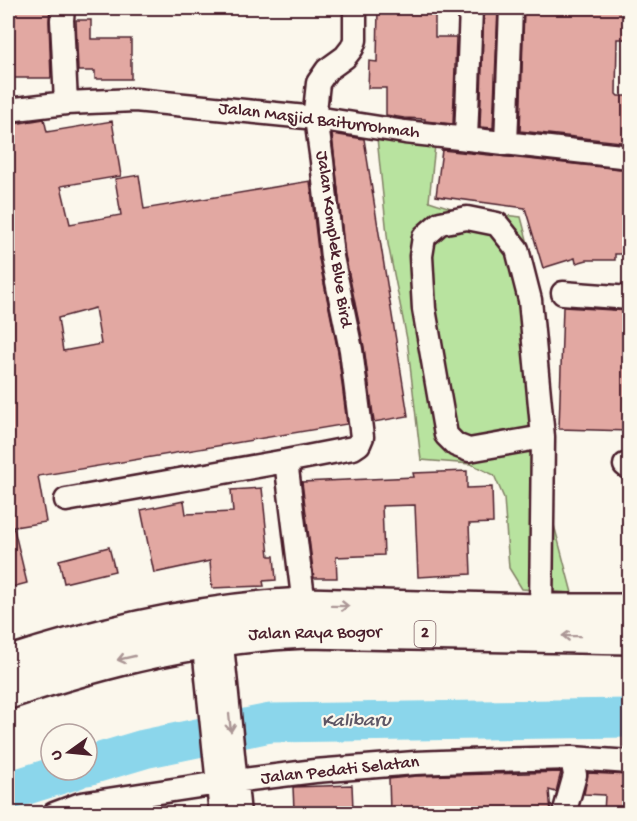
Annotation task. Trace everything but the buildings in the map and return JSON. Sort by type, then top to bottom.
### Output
[{"type":"highway","name":"Jalan Raya Bogor","points":[[8,664],[59,661],[154,638],[211,628],[271,607],[304,605],[541,611],[630,610]]},
{"type":"highway","name":"Jalan Raya Bogor","points":[[211,628],[242,635],[305,631],[630,637]]},
{"type":"highway","name":"Jalan Raya Bogor","points":[[8,692],[59,661]]},
{"type":"street","points":[[63,8],[66,103]]},
{"type":"street","name":"Jalan Komplek Blue Bird","points":[[66,500],[286,461],[353,448],[359,444],[362,437],[351,350],[332,257],[315,111],[318,83],[327,70],[345,57],[352,48],[355,40],[355,8]]},
{"type":"street","points":[[466,140],[471,8]]},
{"type":"street","points":[[506,144],[511,8]]},
{"type":"street","name":"Jalan Masjid Baiturrohmah","points":[[8,110],[66,103],[135,100],[316,118],[466,140],[630,157]]},
{"type":"street","points":[[541,611],[543,437],[530,300],[517,249],[497,224],[467,218],[440,223],[424,237],[421,256],[424,309],[446,435],[456,446],[469,450],[543,437]]},
{"type":"street","points":[[563,293],[630,298]]},
{"type":"street","points":[[286,461],[304,605]]},
{"type":"street","points":[[211,628],[226,771],[239,813]]},
{"type":"street","points":[[564,813],[575,775],[572,758]]},
{"type":"street","name":"Jalan Pedati Selatan","points":[[54,813],[81,804],[226,771],[315,771],[415,763],[572,758],[630,762]]},
{"type":"street","points":[[221,813],[226,771]]},
{"type":"green space","points":[[436,136],[429,201],[457,210],[521,217],[540,303],[553,521],[572,593],[522,589],[509,568],[504,498],[494,475],[471,464],[421,460],[407,339],[388,244],[377,138]]},
{"type":"waterway","name":"Kalibaru","points":[[99,762],[144,749],[270,723],[630,718]]},
{"type":"waterway","name":"Kalibaru","points":[[8,791],[39,781]]}]
